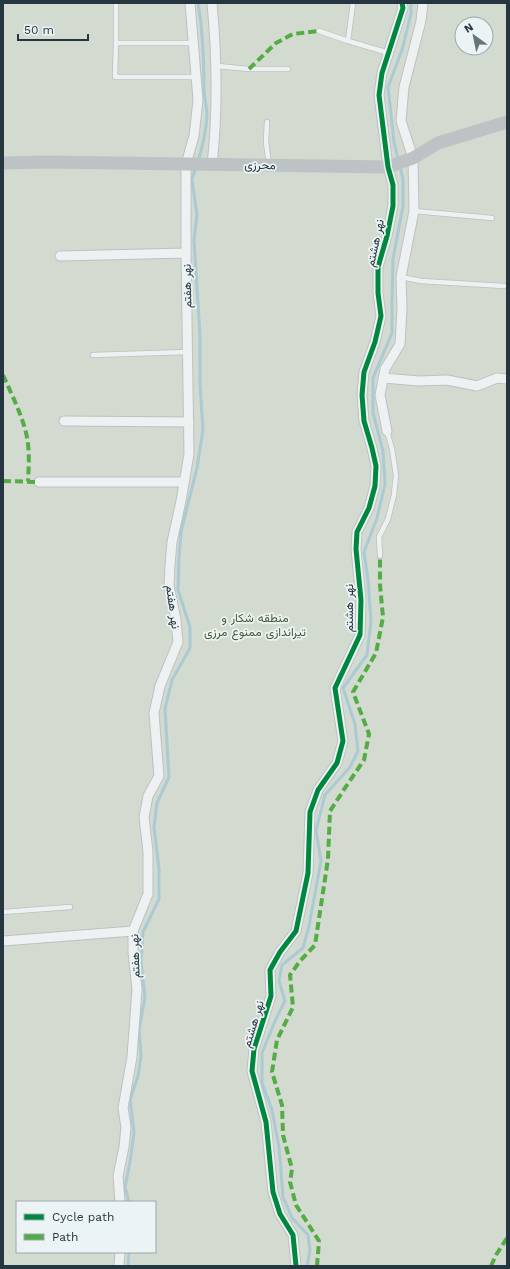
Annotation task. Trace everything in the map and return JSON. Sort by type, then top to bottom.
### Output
[{"type":"street","name":"نهر هفتم","points":[[120,1201],[118,1176],[124,1147],[126,1127],[122,1108],[132,1057],[136,988],[133,932],[148,894],[148,852],[144,817],[148,796],[159,776],[154,713],[160,686],[178,642],[176,620],[169,586],[172,542],[189,454],[186,253],[198,164],[194,136],[198,100],[190,3]]},
{"type":"street","points":[[198,164],[215,135],[216,66],[212,3]]},
{"type":"street","name":"نهر هشتم","points":[[296,1266],[293,1234],[280,1214],[273,1192],[266,1122],[252,1071],[254,1049],[272,996],[270,970],[280,952],[296,931],[308,873],[310,812],[318,790],[337,763],[343,741],[335,688],[360,635],[361,600],[356,549],[357,532],[369,508],[375,486],[376,466],[364,421],[362,395],[364,372],[375,342],[381,316],[378,294],[378,267],[387,236],[393,206],[393,184],[400,163],[379,95],[382,72],[403,8],[402,3]]},
{"type":"street","points":[[387,431],[380,395],[385,369],[400,344],[402,309],[401,277],[414,211],[400,163],[401,121],[404,87],[421,21],[423,3]]},
{"type":"street","points":[[400,163],[438,143],[507,122]]},
{"type":"street","name":"محرزی","points":[[3,163],[47,162],[269,166],[400,163]]},
{"type":"street","points":[[60,256],[186,253]]},
{"type":"street","points":[[383,378],[419,382],[447,380],[477,386],[497,378],[507,379]]},
{"type":"street","points":[[64,421],[189,422]]},
{"type":"street","points":[[39,482],[184,482]]},
{"type":"street","points":[[3,941],[133,932]]},
{"type":"street","points":[[119,1266],[120,1253]]},
{"type":"lane","points":[[116,3],[116,76],[196,77]]},
{"type":"lane","points":[[348,41],[353,3]]},
{"type":"lane","points":[[319,31],[389,53]]},
{"type":"lane","points":[[116,43],[194,43]]},
{"type":"lane","points":[[216,66],[249,69],[288,69]]},
{"type":"lane","points":[[267,122],[266,142],[269,166]]},
{"type":"lane","points":[[414,211],[492,218]]},
{"type":"lane","points":[[401,277],[421,281],[504,286]]},
{"type":"lane","points":[[93,355],[188,352]]},
{"type":"lane","points":[[380,556],[379,537],[388,519],[394,494],[396,475],[392,449],[387,431]]},
{"type":"lane","points":[[3,912],[70,908]]},
{"type":"green space","name":"منطقه شکار و تیراندازی ممنوع مرزی","points":[[3,3],[507,3],[507,1266],[3,1266]]},
{"type":"waterway","points":[[198,3],[202,35],[204,92],[207,116],[204,139],[198,162]]},
{"type":"waterway","points":[[398,159],[394,142],[388,87],[402,50],[411,14],[411,3]]},
{"type":"waterway","points":[[307,1266],[310,1250],[308,1235],[292,1218],[283,1197],[279,1147],[272,1110],[262,1083],[262,1053],[285,1001],[279,981],[282,965],[303,948],[309,926],[321,861],[316,830],[325,795],[350,767],[358,751],[355,724],[343,688],[367,655],[371,621],[364,552],[377,518],[385,484],[383,451],[373,413],[373,378],[392,333],[393,259],[403,206],[403,180],[400,166]]},
{"type":"waterway","points":[[129,1201],[125,1187],[134,1133],[130,1100],[138,1076],[141,1056],[139,1030],[145,997],[141,962],[143,932],[159,899],[159,869],[154,827],[157,803],[169,777],[165,709],[172,680],[190,648],[190,627],[178,590],[181,532],[197,468],[203,430],[200,384],[200,336],[194,240],[197,215],[192,179],[196,167]]},
{"type":"waterway","points":[[128,1266],[129,1253]]},
{"type":"marked path","points":[[249,69],[276,43],[293,34],[319,31]]},
{"type":"marked path","points":[[3,375],[18,409],[27,435],[29,455],[28,481]]},
{"type":"marked path","points":[[3,481],[39,482]]},
{"type":"marked path","points":[[317,1266],[319,1241],[296,1205],[290,1182],[292,1169],[283,1135],[282,1105],[272,1072],[277,1040],[293,1007],[290,975],[300,961],[315,945],[328,859],[330,811],[364,760],[369,734],[353,692],[376,653],[383,617],[380,585],[380,556]]},
{"type":"marked path","points":[[491,1266],[507,1238]]},
{"type":"cycle path","points":[[296,1266],[293,1235],[280,1214],[273,1192],[266,1122],[252,1071],[254,1049],[271,996],[270,970],[280,952],[296,931],[308,873],[310,812],[318,790],[337,763],[343,741],[335,688],[360,635],[361,600],[356,549],[357,532],[369,508],[375,486],[376,466],[364,421],[362,395],[364,372],[375,342],[381,316],[378,293],[378,267],[387,236],[393,206],[393,185],[388,167],[379,95],[382,73],[403,8],[402,3]]}]
